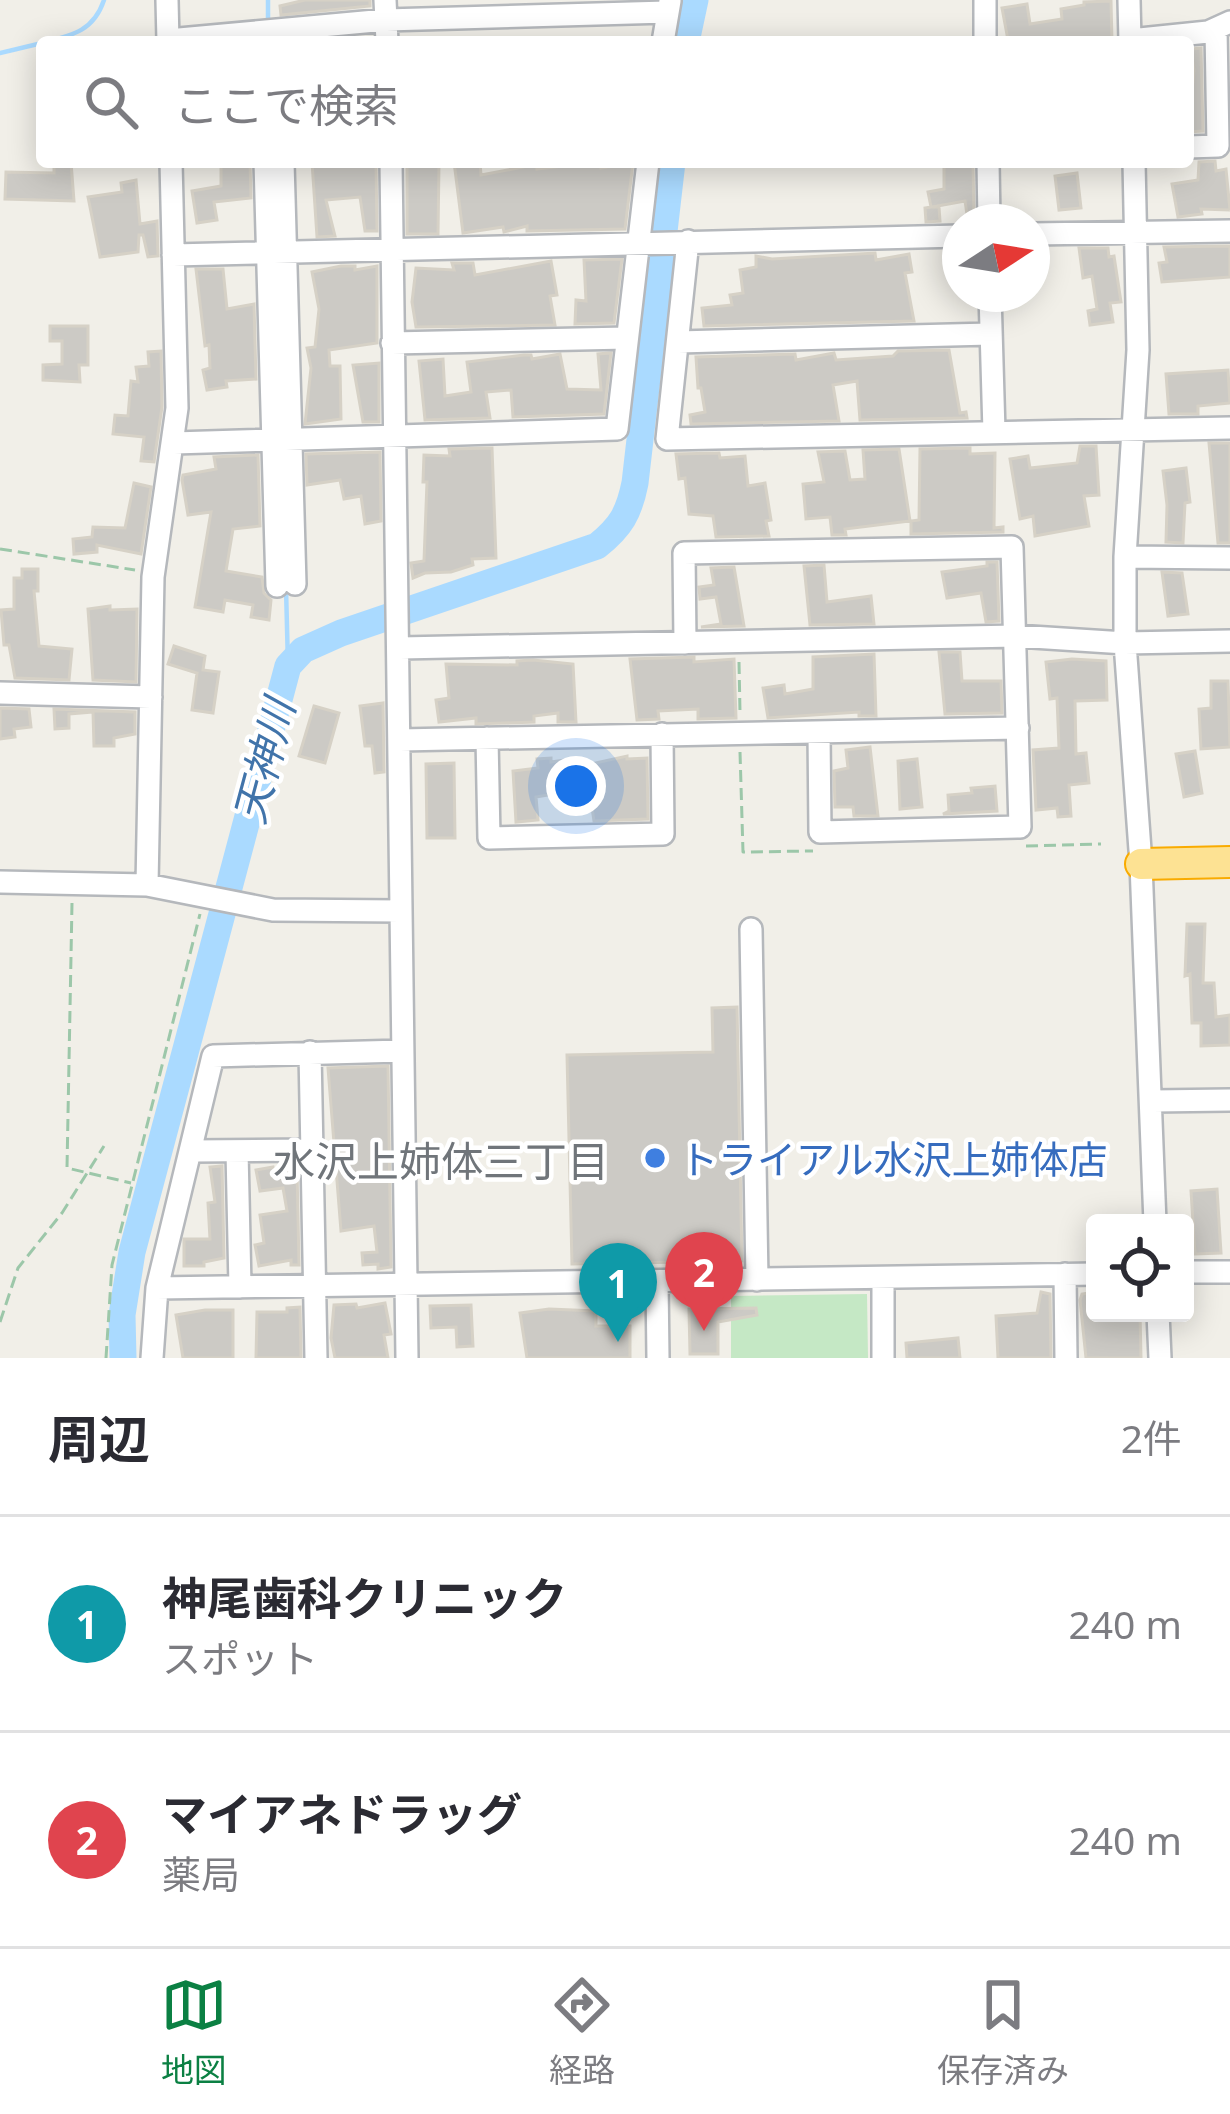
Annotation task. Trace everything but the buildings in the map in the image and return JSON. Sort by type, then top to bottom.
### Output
[{"type":"highway","points":[[1141,864],[1230,862]]},
{"type":"street","points":[[166,0],[168,36]]},
{"type":"street","points":[[986,0],[986,36]]},
{"type":"street","points":[[1129,0],[1130,36]]},
{"type":"street","points":[[270,36],[386,20],[669,6],[664,36]]},
{"type":"street","points":[[1161,36],[1223,26],[1218,146],[1194,147]]},
{"type":"street","points":[[147,885],[153,573],[174,443],[171,168]]},
{"type":"street","points":[[266,168],[277,252]]},
{"type":"street","points":[[284,168],[277,252],[286,585]]},
{"type":"street","points":[[391,168],[407,1358]]},
{"type":"street","points":[[174,443],[617,429],[647,168]]},
{"type":"street","points":[[988,168],[989,204]]},
{"type":"street","points":[[1134,168],[1135,430],[1125,557],[1125,644],[1141,864],[1155,1214]]},
{"type":"street","points":[[1050,234],[1230,231]]},
{"type":"street","points":[[173,255],[942,236]]},
{"type":"street","points":[[688,241],[667,439],[1230,428]]},
{"type":"street","points":[[990,312],[994,432]]},
{"type":"street","points":[[678,342],[990,334]]},
{"type":"street","points":[[392,343],[627,338]]},
{"type":"street","points":[[685,643],[684,553],[1012,547],[1020,827],[820,832],[819,732]]},
{"type":"street","points":[[1125,557],[1230,557]]},
{"type":"street","points":[[400,649],[1016,636],[1125,644],[1230,641]]},
{"type":"street","points":[[0,693],[151,697]]},
{"type":"street","points":[[400,740],[1018,728]]},
{"type":"street","points":[[488,738],[489,838],[663,833],[662,734]]},
{"type":"street","points":[[0,882],[147,885],[273,910],[400,911]]},
{"type":"street","points":[[751,929],[757,1280]]},
{"type":"street","points":[[152,1358],[157,1288],[214,1056],[402,1051]]},
{"type":"street","points":[[310,1052],[316,1358]]},
{"type":"street","points":[[1153,1101],[1230,1100]]},
{"type":"street","points":[[237,1150],[239,1287]]},
{"type":"street","points":[[192,1151],[310,1150]]},
{"type":"street","points":[[1194,1273],[1230,1272]]},
{"type":"street","points":[[1065,1274],[1066,1358]]},
{"type":"street","points":[[157,1288],[1086,1274]]},
{"type":"street","points":[[883,1278],[883,1358]]},
{"type":"street","points":[[657,1281],[658,1358]]},
{"type":"street","points":[[1158,1322],[1160,1358]]},
{"type":"path","points":[[0,549],[153,573]]},
{"type":"path","points":[[739,642],[740,733]]},
{"type":"path","points":[[72,884],[67,1168],[131,1183]]},
{"type":"path","points":[[106,1358],[112,1265],[204,895]]},
{"type":"path","points":[[0,1322],[18,1268],[62,1213],[104,1146]]},
{"type":"green space","points":[[867,1294],[868,1358],[731,1358],[731,1296]]},
{"type":"waterway","points":[[67,36],[95,18],[104,0]]},
{"type":"waterway","points":[[268,0],[268,24]]},
{"type":"waterway","name":"天神川","points":[[687,36],[695,0]]},
{"type":"waterway","points":[[0,53],[36,44]]},
{"type":"waterway","name":"天神川","points":[[123,1358],[122,1315],[132,1252],[288,666],[303,650],[341,633],[597,546],[618,526],[635,483],[671,168]]},
{"type":"waterway","points":[[286,588],[288,666]]},
{"type":"place","name":"トライアル水沢上姉体店","points":[[655,1158]]},
{"type":"place","name":"マイアネドラッグ","points":[[704,1331]]},
{"type":"place","name":"神尾歯科クリニック","points":[[618,1342]]},
{"type":"district","name":"水沢上姉体三丁目","points":[[441,1160]]}]
